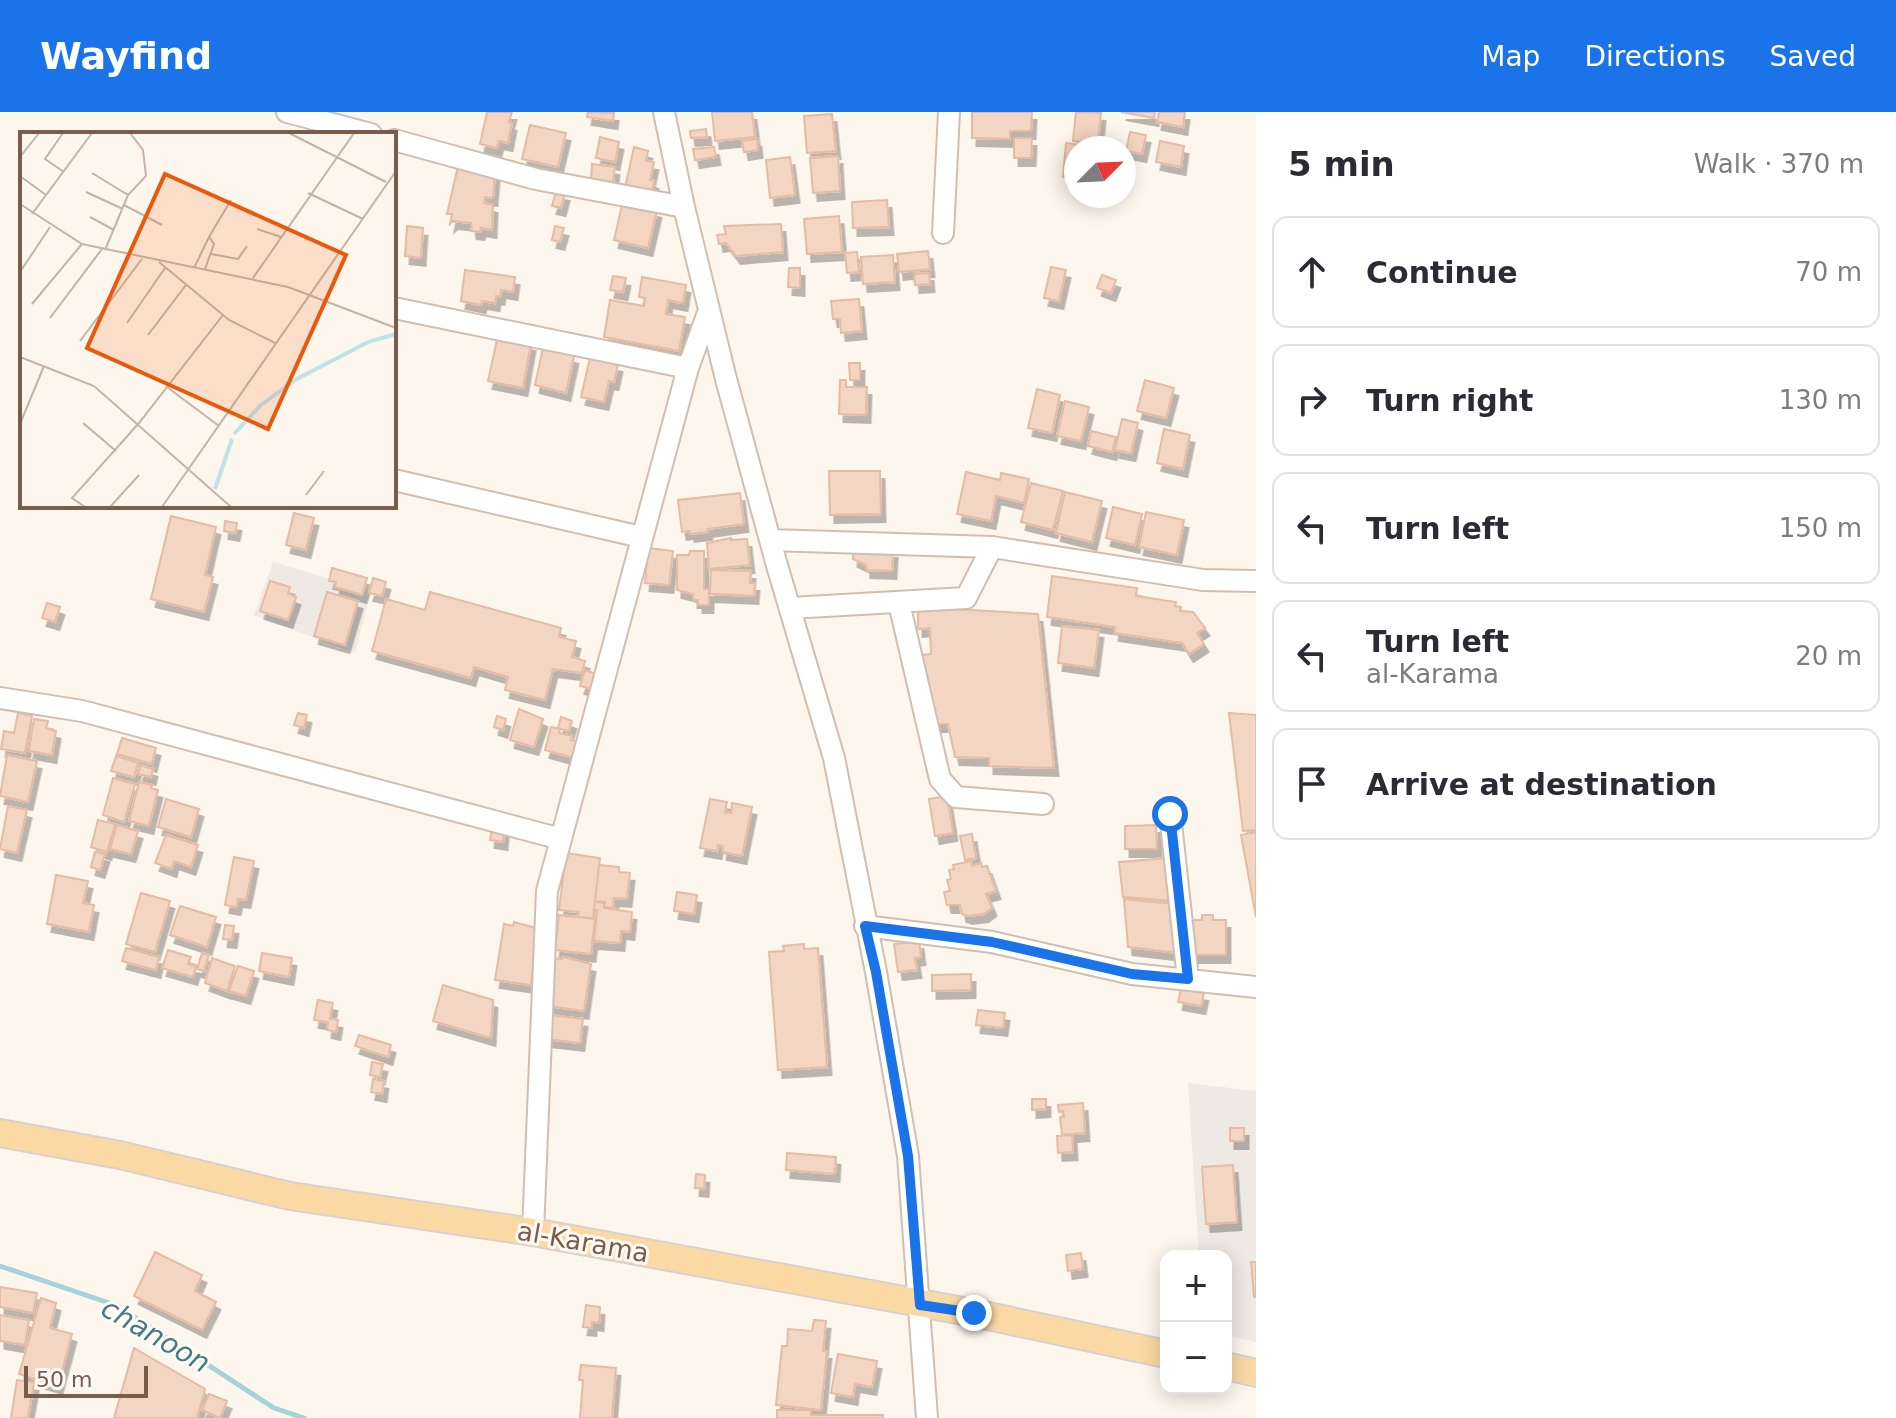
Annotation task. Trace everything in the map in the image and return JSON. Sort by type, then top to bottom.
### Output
[{"type":"main road","name":"al-Karama","points":[[0,1133],[120,1155],[290,1196],[533,1232],[974,1313],[1160,1353]]},
{"type":"main road","points":[[1232,1367],[1256,1373]]},
{"type":"street","points":[[287,112],[363,132]]},
{"type":"street","points":[[664,112],[709,310],[770,540],[834,758],[908,1156],[927,1418]]},
{"type":"street","points":[[943,233],[949,112]]},
{"type":"street","points":[[396,141],[536,179],[684,207]]},
{"type":"street","points":[[396,308],[688,368]]},
{"type":"street","points":[[533,1232],[547,891],[688,368],[709,310]]},
{"type":"street","points":[[396,480],[641,537]]},
{"type":"street","points":[[770,540],[992,547],[1203,580],[1256,581]]},
{"type":"street","points":[[790,608],[966,598],[992,547]]},
{"type":"street","points":[[899,603],[940,779],[956,797],[1043,804]]},
{"type":"street","points":[[0,698],[82,711],[561,839]]},
{"type":"street","points":[[1170,814],[1188,979]]},
{"type":"street","points":[[865,926],[992,942],[1132,974],[1256,987]]},
{"type":"shaded area","points":[[273,562],[371,591],[355,653],[254,615]]},
{"type":"shaded area","points":[[1188,1083],[1256,1091],[1256,1342],[1232,1336],[1232,1250],[1199,1250]]},
{"type":"building","points":[[487,112],[512,112],[508,143],[499,141],[497,148],[480,144]]},
{"type":"building","points":[[588,112],[614,113],[613,121],[587,117]]},
{"type":"building","points":[[712,112],[752,112],[755,137],[715,141]]},
{"type":"building","points":[[972,112],[1032,112],[1031,131],[1010,131],[1010,139],[972,138]]},
{"type":"building","points":[[1076,112],[1101,113],[1099,136],[1074,136]]},
{"type":"building","points":[[1121,112],[1155,112],[1154,118]]},
{"type":"building","points":[[1159,112],[1185,112],[1183,127],[1157,122]]},
{"type":"building","points":[[832,114],[836,151],[807,153],[804,116]]},
{"type":"building","points":[[530,125],[566,133],[558,167],[522,159]]},
{"type":"building","points":[[706,129],[707,137],[691,138],[690,131]]},
{"type":"building","points":[[1130,132],[1146,135],[1142,154],[1136,153],[1136,136],[1129,136]]},
{"type":"building","points":[[600,137],[619,142],[615,162],[596,158]]},
{"type":"building","points":[[1014,138],[1032,138],[1031,158],[1014,158]]},
{"type":"building","points":[[757,139],[758,150],[744,152],[742,141]]},
{"type":"building","points":[[1160,141],[1184,146],[1181,167],[1156,162]]},
{"type":"building","points":[[634,147],[648,151],[646,161],[654,162],[650,180],[654,181],[652,194],[625,188]]},
{"type":"building","points":[[714,147],[716,157],[695,160],[693,149]]},
{"type":"building","points":[[838,156],[840,191],[813,193],[810,158]]},
{"type":"building","points":[[790,157],[795,195],[770,198],[766,160]]},
{"type":"building","points":[[592,164],[615,167],[613,182],[591,179]]},
{"type":"building","points":[[458,166],[471,169],[471,173],[495,173],[493,198],[485,197],[484,203],[493,205],[492,230],[481,228],[480,232],[472,231],[471,223],[453,221],[450,224],[452,214],[447,214]]},
{"type":"building","points":[[556,191],[565,193],[561,208],[552,206]]},
{"type":"building","points":[[887,200],[889,227],[853,228],[852,202]]},
{"type":"building","points":[[623,201],[657,210],[648,248],[614,240]]},
{"type":"building","points":[[839,216],[842,252],[807,254],[804,219]]},
{"type":"building","points":[[781,224],[783,252],[736,256],[726,243],[719,244],[717,235],[726,234],[724,226]]},
{"type":"building","points":[[407,226],[423,228],[421,258],[405,256]]},
{"type":"building","points":[[555,226],[564,228],[560,242],[552,240]]},
{"type":"building","points":[[928,251],[930,269],[899,272],[897,254]]},
{"type":"building","points":[[857,252],[859,272],[847,273],[845,253]]},
{"type":"building","points":[[893,255],[895,282],[863,284],[861,257]]},
{"type":"building","points":[[1051,267],[1066,270],[1059,301],[1044,298]]},
{"type":"building","points":[[789,268],[800,268],[800,288],[788,287]]},
{"type":"building","points":[[465,270],[515,277],[513,292],[501,290],[495,303],[482,301],[481,305],[461,301]]},
{"type":"building","points":[[929,273],[930,284],[915,285],[914,274]]},
{"type":"building","points":[[1102,275],[1116,280],[1111,293],[1097,288]]},
{"type":"building","points":[[613,276],[626,278],[623,292],[610,290]]},
{"type":"building","points":[[642,277],[686,285],[683,303],[668,300],[666,314],[685,317],[679,351],[604,337],[610,300],[644,306],[645,298],[639,297]]},
{"type":"building","points":[[859,299],[862,331],[841,333],[840,319],[833,319],[831,301]]},
{"type":"building","points":[[510,339],[531,343],[523,388],[488,381],[497,340],[509,342]]},
{"type":"building","points":[[543,348],[574,356],[566,393],[535,385]]},
{"type":"building","points":[[590,358],[618,364],[614,382],[609,381],[604,402],[581,397]]},
{"type":"building","points":[[849,363],[860,363],[860,380],[850,380]]},
{"type":"building","points":[[840,380],[846,380],[846,387],[867,387],[866,415],[839,414]]},
{"type":"building","points":[[1145,380],[1174,388],[1166,418],[1137,411]]},
{"type":"building","points":[[1037,389],[1060,395],[1052,433],[1028,428]]},
{"type":"building","points":[[1065,401],[1089,407],[1081,441],[1057,436]]},
{"type":"building","points":[[1122,419],[1138,423],[1131,453],[1115,450]]},
{"type":"building","points":[[1164,429],[1190,435],[1183,469],[1157,463]]},
{"type":"building","points":[[1091,431],[1116,437],[1112,452],[1088,446]]},
{"type":"building","points":[[829,471],[880,471],[881,514],[830,515]]},
{"type":"building","points":[[966,472],[1000,480],[1001,473],[1029,479],[1024,503],[996,496],[991,521],[957,514]]},
{"type":"building","points":[[1031,483],[1063,491],[1053,530],[1021,522]]},
{"type":"building","points":[[1065,492],[1102,501],[1092,542],[1056,533]]},
{"type":"building","points":[[740,493],[744,524],[707,529],[708,532],[682,532],[678,500]]},
{"type":"building","points":[[1113,507],[1142,514],[1135,545],[1106,538]]},
{"type":"building","points":[[1146,512],[1184,520],[1177,555],[1139,547]]},
{"type":"building","points":[[294,513],[314,518],[306,550],[286,545]]},
{"type":"building","points":[[171,516],[216,527],[205,575],[213,577],[204,612],[151,599]]},
{"type":"building","points":[[225,521],[237,523],[235,533],[224,531]]},
{"type":"building","points":[[731,538],[747,539],[750,565],[709,569],[707,543]]},
{"type":"building","points":[[648,548],[673,551],[669,585],[645,583]]},
{"type":"building","points":[[854,549],[893,550],[892,571],[866,570],[866,565],[853,559]]},
{"type":"building","points":[[690,551],[704,551],[704,589],[709,589],[709,605],[698,605],[698,600],[693,600],[693,594],[677,590],[677,555],[689,555]]},
{"type":"building","points":[[332,568],[367,578],[362,595],[335,587],[336,582],[329,581]]},
{"type":"building","points":[[711,570],[751,571],[750,583],[755,583],[754,596],[710,594]]},
{"type":"building","points":[[1052,576],[1137,588],[1136,596],[1176,602],[1175,606],[1181,607],[1180,611],[1193,612],[1205,628],[1197,633],[1204,644],[1189,654],[1182,643],[1114,633],[1115,627],[1047,617]]},
{"type":"building","points":[[373,578],[386,582],[382,596],[369,593]]},
{"type":"building","points":[[270,581],[290,587],[288,594],[296,597],[288,620],[260,611]]},
{"type":"building","points":[[327,592],[358,601],[345,645],[314,636]]},
{"type":"building","points":[[430,592],[561,628],[559,637],[576,641],[572,657],[585,661],[582,673],[553,669],[545,700],[505,690],[508,677],[474,667],[471,678],[372,651],[386,599],[425,610]]},
{"type":"building","points":[[47,603],[60,607],[55,622],[42,618]]},
{"type":"building","points":[[918,607],[1038,614],[1054,768],[989,766],[989,758],[955,757],[948,724],[933,724],[920,655],[931,654],[930,628],[918,629]]},
{"type":"building","points":[[1062,626],[1099,630],[1094,668],[1058,663]]},
{"type":"building","points":[[585,670],[596,674],[592,689],[580,686]]},
{"type":"building","points":[[519,709],[543,719],[534,747],[510,740]]},
{"type":"building","points":[[18,713],[32,716],[25,753],[1,749],[4,731],[14,733]]},
{"type":"building","points":[[298,713],[307,715],[304,728],[294,725]]},
{"type":"building","points":[[1229,713],[1256,715],[1256,830],[1243,831]]},
{"type":"building","points":[[497,716],[506,719],[503,730],[494,727]]},
{"type":"building","points":[[561,717],[572,721],[569,731],[558,728]]},
{"type":"building","points":[[34,719],[48,721],[46,728],[56,731],[52,755],[29,751]]},
{"type":"building","points":[[551,727],[560,729],[559,733],[572,736],[571,740],[578,742],[574,758],[545,750]]},
{"type":"building","points":[[122,738],[156,748],[152,764],[117,754]]},
{"type":"building","points":[[7,755],[37,761],[28,802],[0,796]]},
{"type":"building","points":[[116,756],[138,763],[134,777],[111,771]]},
{"type":"building","points":[[141,765],[153,769],[151,777],[138,774]]},
{"type":"building","points":[[113,778],[135,784],[124,822],[103,815]]},
{"type":"building","points":[[139,782],[158,790],[149,826],[129,821]]},
{"type":"building","points":[[947,796],[953,833],[935,836],[929,799]]},
{"type":"building","points":[[166,799],[199,809],[191,837],[158,827]]},
{"type":"building","points":[[710,799],[727,802],[725,812],[731,813],[732,803],[752,807],[742,856],[722,852],[723,846],[718,845],[717,851],[700,848]]},
{"type":"building","points":[[8,806],[27,810],[17,853],[0,849]]},
{"type":"building","points":[[98,820],[115,824],[107,852],[91,847]]},
{"type":"building","points":[[117,825],[138,831],[131,854],[110,849]]},
{"type":"building","points":[[1156,825],[1157,849],[1125,849],[1125,826]]},
{"type":"building","points":[[492,828],[504,830],[503,842],[490,840]]},
{"type":"building","points":[[1256,832],[1256,917],[1241,835]]},
{"type":"building","points":[[972,834],[976,858],[965,860],[960,836]]},
{"type":"building","points":[[166,835],[198,845],[191,867],[174,861],[172,869],[155,863]]},
{"type":"building","points":[[95,852],[105,854],[100,870],[91,867]]},
{"type":"building","points":[[566,853],[600,858],[593,918],[578,917],[579,912],[559,910]]},
{"type":"building","points":[[234,857],[254,861],[246,900],[238,899],[236,907],[225,905]]},
{"type":"building","points":[[1168,858],[1173,901],[1123,897],[1119,862]]},
{"type":"building","points":[[971,861],[972,866],[981,863],[982,867],[987,866],[996,891],[986,894],[992,908],[984,914],[968,916],[962,914],[960,905],[947,905],[944,892],[950,891],[947,880],[951,879],[949,870],[954,869],[953,865]]},
{"type":"building","points":[[599,865],[619,867],[619,872],[630,873],[627,899],[614,898],[613,908],[604,907],[605,902],[595,901]]},
{"type":"building","points":[[56,875],[88,881],[83,903],[94,905],[89,932],[47,924]]},
{"type":"building","points":[[677,892],[697,895],[694,914],[674,911]]},
{"type":"building","points":[[141,893],[170,901],[155,952],[126,944]]},
{"type":"building","points":[[1124,899],[1174,904],[1179,953],[1128,947]]},
{"type":"building","points":[[595,902],[604,903],[604,908],[632,912],[630,932],[621,931],[620,943],[594,941]]},
{"type":"building","points":[[180,906],[216,917],[207,947],[170,935]]},
{"type":"building","points":[[559,915],[595,919],[591,954],[555,950]]},
{"type":"building","points":[[1202,915],[1213,915],[1213,920],[1226,920],[1226,955],[1192,955],[1191,920],[1202,920]]},
{"type":"building","points":[[514,922],[539,929],[531,985],[495,980],[504,924],[513,926]]},
{"type":"building","points":[[225,925],[234,926],[232,940],[223,939]]},
{"type":"building","points":[[919,941],[921,957],[915,958],[917,970],[898,972],[894,944]]},
{"type":"building","points":[[804,944],[804,949],[818,948],[827,1067],[778,1070],[769,952],[784,951],[783,946]]},
{"type":"building","points":[[126,948],[159,957],[156,970],[122,961]]},
{"type":"building","points":[[168,950],[191,957],[188,964],[196,966],[193,977],[162,968]]},
{"type":"building","points":[[202,953],[209,955],[204,971],[197,969]]},
{"type":"building","points":[[262,953],[292,958],[289,977],[259,971]]},
{"type":"building","points":[[563,957],[591,964],[584,1011],[547,1006],[553,958]]},
{"type":"building","points":[[212,958],[235,966],[227,991],[205,983]]},
{"type":"building","points":[[238,966],[254,971],[246,996],[229,991]]},
{"type":"building","points":[[971,974],[971,990],[932,991],[932,975]]},
{"type":"building","points":[[443,985],[493,1000],[491,1038],[433,1021]]},
{"type":"building","points":[[1181,989],[1204,993],[1201,1006],[1178,1002]]},
{"type":"building","points":[[318,1000],[333,1003],[330,1019],[338,1020],[336,1032],[327,1030],[328,1022],[314,1020]]},
{"type":"building","points":[[978,1010],[1005,1013],[1003,1028],[976,1025]]},
{"type":"building","points":[[549,1015],[583,1019],[580,1043],[546,1039]]},
{"type":"building","points":[[359,1035],[391,1045],[388,1057],[355,1046]]},
{"type":"building","points":[[372,1062],[383,1064],[380,1077],[370,1075]]},
{"type":"building","points":[[373,1079],[384,1081],[382,1094],[371,1092]]},
{"type":"building","points":[[1032,1099],[1046,1099],[1046,1109],[1032,1110]]},
{"type":"building","points":[[1083,1103],[1085,1133],[1062,1135],[1060,1117],[1064,1117],[1058,1105]]},
{"type":"building","points":[[1230,1128],[1244,1128],[1244,1141],[1230,1141]]},
{"type":"building","points":[[1072,1135],[1073,1152],[1058,1153],[1057,1136]]},
{"type":"building","points":[[787,1153],[836,1157],[835,1174],[786,1170]]},
{"type":"building","points":[[1233,1165],[1237,1222],[1206,1224],[1202,1167]]},
{"type":"building","points":[[696,1174],[705,1175],[704,1189],[695,1188]]},
{"type":"building","points":[[155,1252],[202,1275],[195,1291],[216,1302],[202,1330],[134,1296]]},
{"type":"building","points":[[1081,1253],[1083,1269],[1068,1271],[1066,1255]]},
{"type":"building","points":[[1251,1262],[1256,1262],[1256,1297],[1254,1297]]},
{"type":"building","points":[[0,1287],[37,1293],[33,1313],[0,1307]]},
{"type":"building","points":[[41,1298],[56,1303],[50,1328],[72,1334],[58,1386],[19,1374]]},
{"type":"building","points":[[586,1305],[600,1307],[599,1323],[592,1322],[592,1328],[583,1327]]},
{"type":"building","points":[[0,1315],[29,1320],[25,1345],[0,1341]]},
{"type":"building","points":[[814,1320],[826,1321],[823,1351],[827,1351],[821,1410],[776,1405],[782,1346],[787,1346],[788,1329],[812,1331]]},
{"type":"building","points":[[134,1348],[205,1389],[197,1418],[114,1418]]},
{"type":"building","points":[[838,1354],[877,1361],[872,1387],[855,1384],[853,1397],[831,1393]]},
{"type":"building","points":[[581,1365],[616,1368],[612,1418],[580,1418]]},
{"type":"building","points":[[17,1380],[34,1383],[28,1418],[11,1418]]},
{"type":"building","points":[[209,1394],[227,1401],[220,1418],[202,1410]]},
{"type":"building","points":[[777,1410],[811,1410],[811,1415],[883,1415],[883,1418],[777,1418]]},
{"type":"waterway","name":"chanoon","points":[[0,1266],[118,1306],[274,1408],[304,1418]]},
{"type":"route","points":[[974,1313],[920,1305],[908,1156],[865,926],[992,942],[1132,974],[1188,979],[1170,814]]}]
